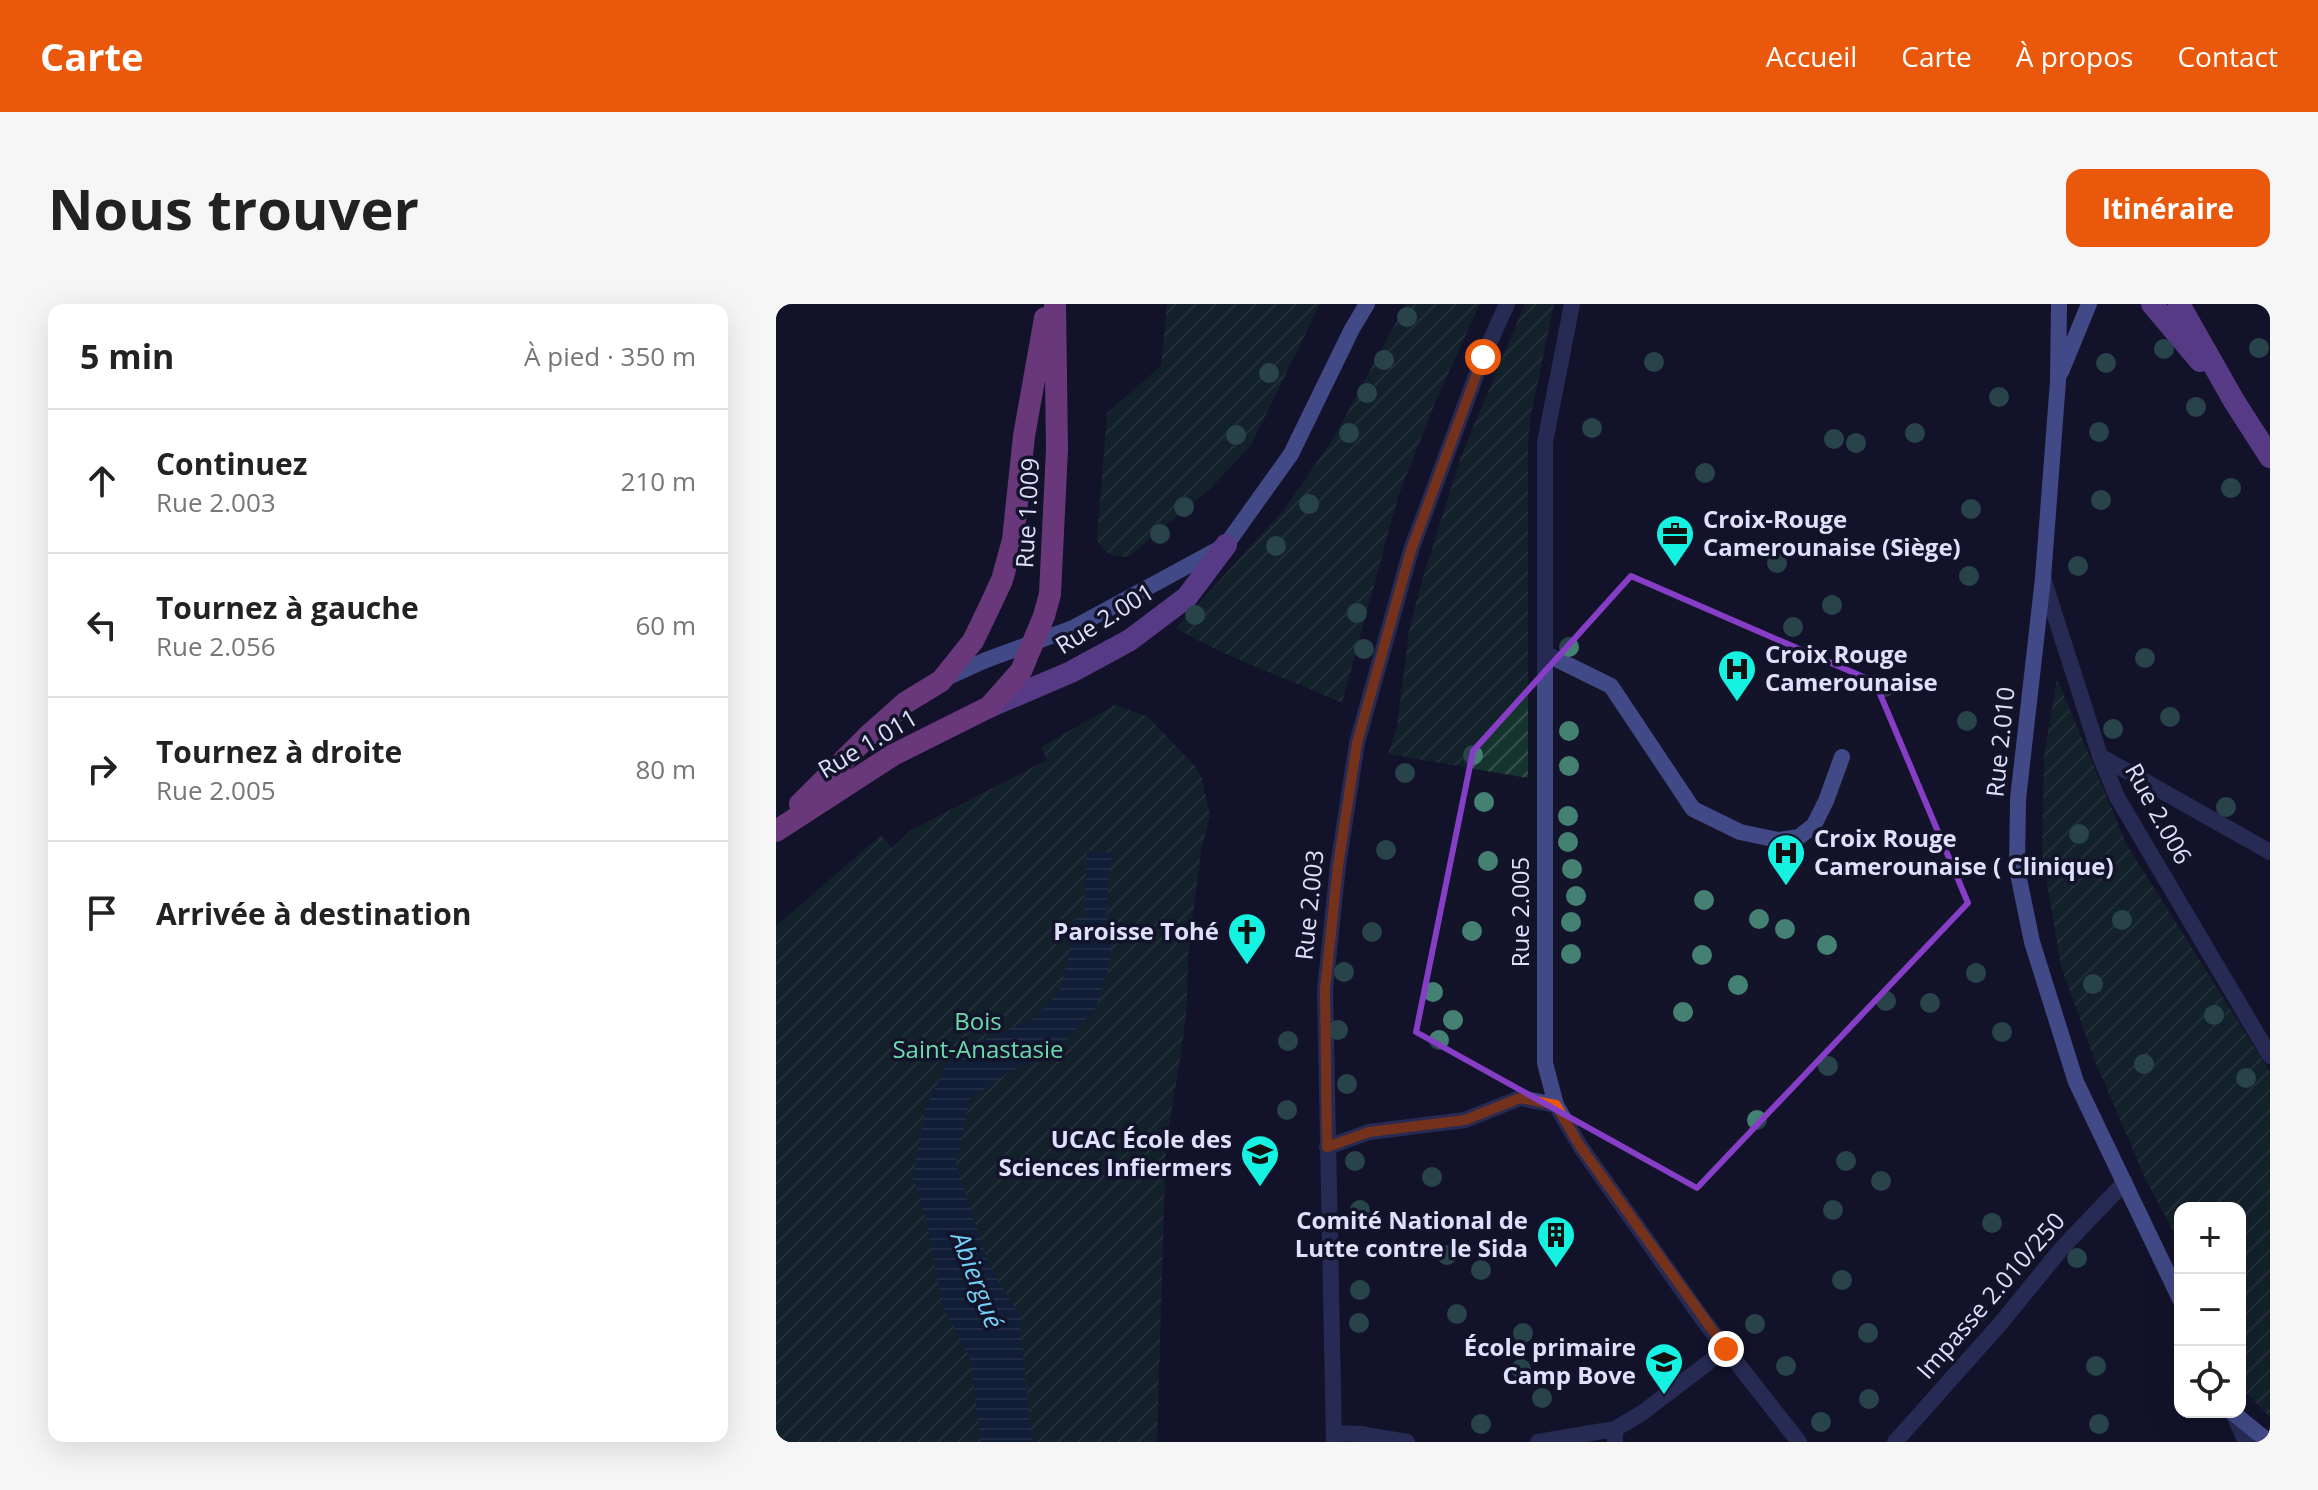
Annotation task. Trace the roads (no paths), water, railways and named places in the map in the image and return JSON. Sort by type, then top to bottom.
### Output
[{"type":"highway","name":"Rue 1.011","points":[[776,830],[896,711],[941,681],[973,641],[1002,580],[1013,540],[1024,436],[1047,304]]},
{"type":"highway","name":"Rue 1.009","points":[[989,707],[1021,671],[1050,594],[1057,449],[1055,304]]},
{"type":"highway","name":"Rue 1.011","points":[[776,830],[893,755],[989,707]]},
{"type":"main road","points":[[941,681],[986,660],[1073,628],[1226,545],[1291,454],[1367,304]]},
{"type":"main road","name":"Rue 2.010","points":[[2059,304],[2058,381],[2043,578],[2018,799],[2017,869],[2032,942],[2076,1082],[2174,1286]]},
{"type":"main road","points":[[2058,381],[2089,304]]},
{"type":"main road","points":[[2152,304],[2234,401]]},
{"type":"main road","points":[[2179,304],[2270,457]]},
{"type":"main road","name":"Rue 2.001","points":[[989,707],[1071,672],[1130,640],[1187,597],[1226,545]]},
{"type":"main road","points":[[2239,1418],[2269,1442]]},
{"type":"street","name":"Rue 2.003","points":[[1334,1438],[1325,989],[1338,866],[1357,743],[1411,550],[1483,357],[1507,304]]},
{"type":"street","name":"Rue 2.005","points":[[1572,304],[1545,442],[1545,1063],[1556,1105],[1580,1146],[1726,1349],[1799,1442]]},
{"type":"street","name":"Rue 2.006","points":[[2043,578],[2100,756],[2117,797],[2270,1056]]},
{"type":"street","points":[[1546,654],[1611,686],[1693,809],[1740,832],[1778,840],[1799,837],[1814,825],[1842,757]]},
{"type":"street","points":[[2100,756],[2270,852]]},
{"type":"street","points":[[1327,1147],[1369,1132],[1465,1120],[1520,1098],[1556,1105]]},
{"type":"street","name":"Impasse 2.010/250","points":[[1895,1442],[2000,1324],[2062,1248],[2125,1182]]},
{"type":"street","points":[[1538,1442],[1615,1436],[1726,1349]]},
{"type":"street","points":[[2235,1418],[2246,1442]]},
{"type":"street","points":[[1334,1438],[1360,1434],[1407,1442]]},
{"type":"water","name":"Abiergué","points":[[1087,851],[1111,853],[1106,918],[1111,929],[1110,964],[1096,1008],[1056,1052],[1009,1072],[970,1099],[956,1164],[988,1263],[1019,1315],[1032,1442],[981,1442],[970,1358],[942,1305],[927,1223],[913,1177],[925,1109],[947,1064],[968,1047],[1035,1018],[1059,992],[1075,919],[1084,916]]},
{"type":"place","name":"Croix-Rouge Camerounaise (Siège)","points":[[1675,568]]},
{"type":"place","name":"Croix Rouge Camerounaise","points":[[1737,703]]},
{"type":"place","name":"Croix Rouge Camerounaise ( Clinique)","points":[[1786,887]]},
{"type":"place","name":"Paroisse Tohé","points":[[1247,966]]},
{"type":"place","name":"UCAC École des Sciences Infiermers","points":[[1260,1188]]},
{"type":"place","name":"Comité National de Lutte contre le Sida","points":[[1556,1269]]},
{"type":"place","name":"École primaire Camp Bove","points":[[1664,1396]]},
{"type":"park label","name":"Bois Saint-Anastasie","points":[[978,1036]]}]
